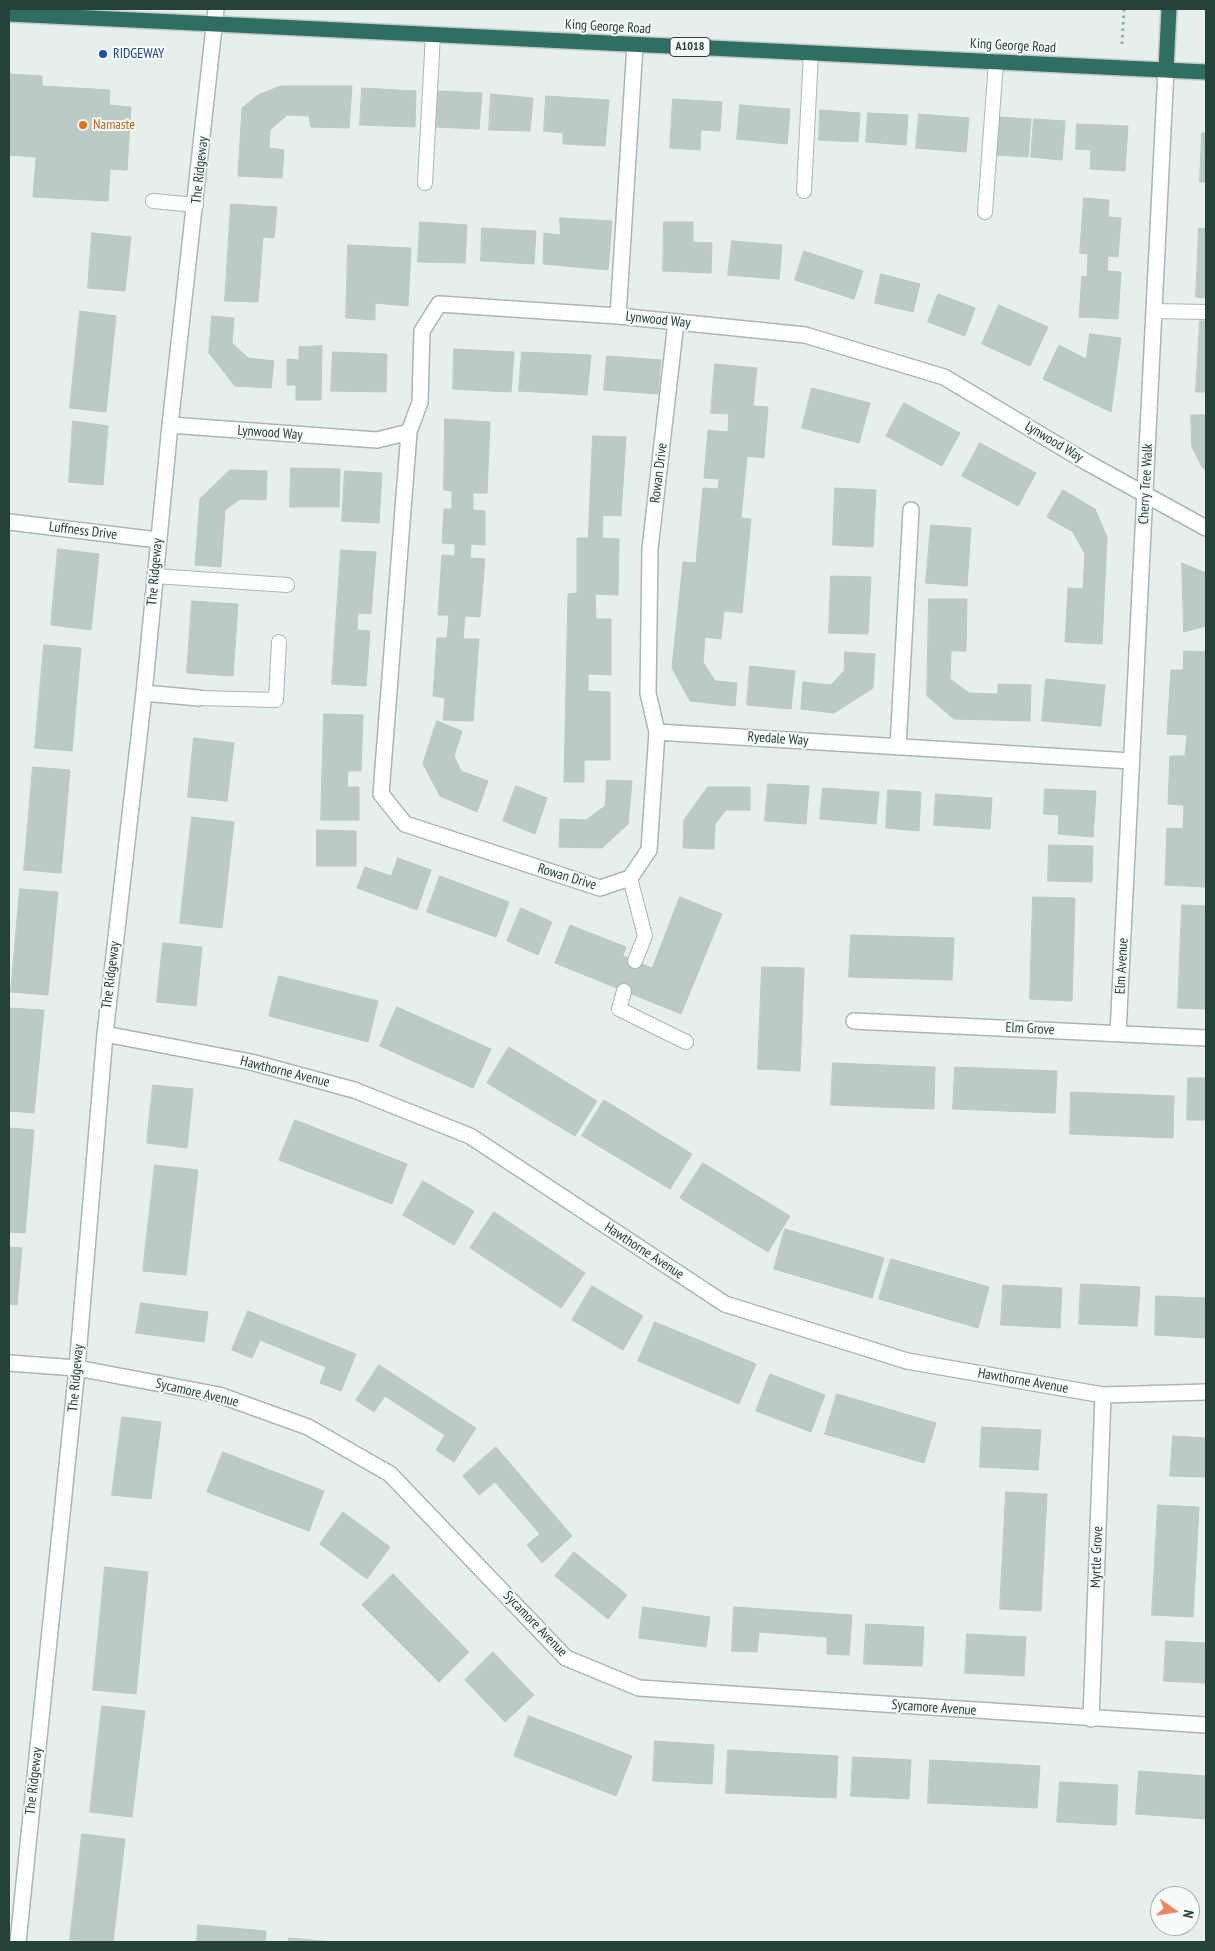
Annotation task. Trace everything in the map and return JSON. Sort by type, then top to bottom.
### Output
[{"type":"highway","points":[[1166,69],[1170,9]]},
{"type":"highway","name":"King George Road","points":[[9,14],[215,16],[433,34],[1206,72]]},
{"type":"street","name":"The Ridgeway","points":[[18,1942],[77,1368],[105,1034],[144,693],[170,425],[196,205],[215,16]]},
{"type":"street","points":[[618,316],[635,45]]},
{"type":"street","name":"Cherry Tree Walk","points":[[1125,899],[1166,69]]},
{"type":"street","name":"Lynwood Way","points":[[170,425],[377,440],[409,432],[420,402],[422,331],[439,304],[618,316],[805,336],[944,377],[1088,463],[1146,493],[1206,528]]},
{"type":"street","name":"Rowan Drive","points":[[409,432],[381,794],[405,824],[600,888],[630,878],[649,850],[657,732],[648,693],[650,549],[676,322]]},
{"type":"street","points":[[898,747],[911,510]]},
{"type":"street","name":"Luffness Drive","points":[[9,522],[158,540]]},
{"type":"street","points":[[144,693],[199,698]]},
{"type":"street","name":"Ryedale Way","points":[[657,732],[1131,761]]},
{"type":"street","name":"Elm Avenue","points":[[1118,1033],[1125,899]]},
{"type":"street","name":"Elm Grove","points":[[854,1021],[1206,1038]]},
{"type":"street","name":"Hawthorne Avenue","points":[[105,1034],[252,1062],[354,1090],[470,1136],[725,1304],[907,1361],[1103,1395],[1206,1392]]},
{"type":"street","name":"Sycamore Avenue","points":[[9,1363],[77,1368],[218,1395],[308,1427],[390,1474],[566,1658],[639,1688],[1091,1719],[1206,1725]]},
{"type":"street","name":"Myrtle Grove","points":[[1091,1719],[1103,1395]]},
{"type":"lane","points":[[425,183],[433,34]]},
{"type":"lane","points":[[804,191],[811,53]]},
{"type":"lane","points":[[985,212],[996,62]]},
{"type":"lane","points":[[153,201],[196,205]]},
{"type":"lane","points":[[1154,311],[1206,312]]},
{"type":"lane","points":[[155,576],[287,585]]},
{"type":"lane","points":[[199,698],[276,700],[279,642]]},
{"type":"lane","points":[[630,878],[645,936],[636,961]]},
{"type":"lane","points":[[624,991],[618,1009],[686,1042]]},
{"type":"path","points":[[1121,67],[1124,9]]},
{"type":"building","points":[[9,74],[42,76],[42,86],[110,90],[109,105],[131,107],[127,170],[110,169],[108,201],[33,197],[36,157],[9,155]]},
{"type":"building","points":[[281,86],[352,86],[349,128],[311,127],[309,116],[287,115],[270,130],[269,148],[284,150],[282,178],[238,176],[242,108],[258,95]]},
{"type":"building","points":[[362,88],[416,91],[415,127],[360,125]]},
{"type":"building","points":[[438,91],[482,93],[479,129],[436,127]]},
{"type":"building","points":[[491,94],[533,98],[530,131],[489,130]]},
{"type":"building","points":[[546,96],[609,100],[605,146],[563,144],[563,133],[544,131]]},
{"type":"building","points":[[673,99],[722,102],[720,131],[701,130],[700,150],[670,148]]},
{"type":"building","points":[[740,105],[790,109],[787,144],[737,139]]},
{"type":"building","points":[[820,110],[860,113],[858,142],[819,140]]},
{"type":"building","points":[[868,113],[908,115],[906,145],[866,142]]},
{"type":"building","points":[[919,114],[969,118],[966,152],[916,148]]},
{"type":"building","points":[[1000,117],[1031,119],[1028,157],[997,155]]},
{"type":"building","points":[[1034,119],[1065,121],[1062,160],[1031,157]]},
{"type":"building","points":[[1077,124],[1128,126],[1125,171],[1090,169],[1091,150],[1076,149]]},
{"type":"building","points":[[1202,133],[1206,133],[1206,182],[1200,182]]},
{"type":"building","points":[[1084,198],[1109,200],[1108,217],[1121,218],[1118,257],[1108,256],[1107,271],[1121,272],[1118,319],[1079,317],[1082,276],[1087,277],[1088,254],[1080,253]]},
{"type":"building","points":[[231,204],[277,207],[274,238],[263,237],[258,302],[225,301]]},
{"type":"building","points":[[560,218],[612,221],[608,270],[543,264],[544,233],[560,235]]},
{"type":"building","points":[[420,222],[467,225],[465,263],[418,262]]},
{"type":"building","points":[[664,222],[693,222],[693,242],[712,243],[711,273],[663,271]]},
{"type":"building","points":[[482,228],[536,231],[534,264],[481,261]]},
{"type":"building","points":[[1199,228],[1206,229],[1206,298],[1196,297]]},
{"type":"building","points":[[92,233],[131,237],[125,291],[88,288]]},
{"type":"building","points":[[732,241],[782,245],[779,279],[728,275]]},
{"type":"building","points":[[348,245],[411,248],[408,306],[375,303],[375,320],[346,318]]},
{"type":"building","points":[[804,251],[863,271],[854,299],[795,280]]},
{"type":"building","points":[[881,274],[920,284],[913,312],[875,303]]},
{"type":"building","points":[[938,294],[975,308],[965,336],[928,322]]},
{"type":"building","points":[[999,305],[1048,327],[1030,366],[982,344]]},
{"type":"building","points":[[80,311],[116,316],[106,412],[70,408]]},
{"type":"building","points":[[212,316],[234,318],[232,343],[248,358],[274,361],[271,388],[235,386],[209,353]]},
{"type":"building","points":[[1200,321],[1206,321],[1206,392],[1196,392]]},
{"type":"building","points":[[1090,334],[1121,338],[1111,412],[1043,379],[1059,345],[1086,359]]},
{"type":"building","points":[[322,346],[321,400],[296,400],[296,385],[287,385],[287,359],[299,360],[299,347]]},
{"type":"building","points":[[454,349],[514,352],[511,392],[453,389]]},
{"type":"building","points":[[333,352],[387,354],[386,392],[331,391]]},
{"type":"building","points":[[522,352],[591,355],[587,395],[519,391]]},
{"type":"building","points":[[607,356],[661,360],[658,394],[604,390]]},
{"type":"building","points":[[715,364],[757,368],[753,406],[768,407],[764,458],[747,456],[741,518],[751,519],[742,613],[724,611],[721,639],[705,637],[703,662],[715,681],[737,683],[735,706],[690,701],[672,668],[683,562],[696,563],[703,488],[718,489],[719,479],[704,478],[708,430],[728,432],[729,414],[711,413]]},
{"type":"building","points":[[812,388],[870,403],[859,443],[802,428]]},
{"type":"building","points":[[904,403],[960,433],[942,466],[886,436]]},
{"type":"building","points":[[1191,415],[1206,415],[1206,470],[1202,467],[1192,447]]},
{"type":"building","points":[[445,419],[490,422],[487,493],[473,493],[473,510],[485,511],[485,545],[471,544],[470,558],[485,559],[480,617],[465,616],[463,639],[479,639],[473,721],[443,720],[445,698],[433,696],[437,638],[447,638],[449,615],[438,615],[442,555],[455,556],[455,544],[442,543],[444,509],[452,509],[452,491],[444,490]]},
{"type":"building","points":[[73,421],[108,426],[103,485],[69,482]]},
{"type":"building","points":[[593,436],[626,437],[621,516],[603,515],[602,538],[619,539],[618,595],[595,594],[596,619],[611,619],[611,675],[588,674],[588,691],[610,692],[610,760],[584,760],[584,782],[564,782],[568,594],[577,593],[577,538],[588,538]]},
{"type":"building","points":[[980,443],[1036,473],[1018,506],[962,476]]},
{"type":"building","points":[[291,468],[340,469],[339,507],[290,507]]},
{"type":"building","points":[[230,470],[267,471],[266,500],[240,499],[225,510],[221,567],[195,565],[200,499]]},
{"type":"building","points":[[345,471],[382,473],[379,523],[342,521]]},
{"type":"building","points":[[835,488],[876,490],[873,547],[833,545]]},
{"type":"building","points":[[1063,490],[1095,509],[1107,537],[1102,644],[1065,642],[1068,588],[1083,589],[1085,554],[1073,532],[1047,517]]},
{"type":"building","points":[[931,525],[971,528],[967,586],[926,583]]},
{"type":"building","points":[[58,549],[99,554],[91,630],[51,625]]},
{"type":"building","points":[[341,550],[376,552],[371,614],[358,613],[357,630],[370,631],[366,686],[332,684]]},
{"type":"building","points":[[1182,563],[1206,573],[1206,626],[1184,632]]},
{"type":"building","points":[[831,576],[871,577],[868,634],[829,633]]},
{"type":"building","points":[[929,599],[967,599],[966,651],[951,651],[950,679],[969,693],[998,694],[998,684],[1031,685],[1030,721],[954,719],[927,696]]},
{"type":"building","points":[[192,601],[238,604],[233,676],[187,673]]},
{"type":"building","points":[[44,645],[81,648],[72,751],[35,748]]},
{"type":"building","points":[[1184,651],[1206,652],[1206,887],[1165,885],[1167,828],[1183,829],[1184,805],[1168,804],[1170,756],[1185,756],[1187,735],[1167,734],[1171,670],[1183,670]]},
{"type":"building","points":[[845,652],[875,654],[873,688],[834,713],[801,709],[803,682],[831,685],[844,671]]},
{"type":"building","points":[[750,666],[795,671],[791,709],[747,705]]},
{"type":"building","points":[[1046,679],[1105,685],[1101,726],[1042,721]]},
{"type":"building","points":[[324,714],[363,715],[361,771],[348,771],[347,787],[359,787],[359,820],[321,820]]},
{"type":"building","points":[[437,721],[462,731],[454,756],[461,771],[488,781],[477,812],[440,796],[423,764]]},
{"type":"building","points":[[194,738],[234,743],[227,801],[188,797]]},
{"type":"building","points":[[33,767],[70,770],[61,873],[24,870]]},
{"type":"building","points":[[607,780],[632,781],[628,824],[602,848],[559,847],[560,819],[586,820],[605,806]]},
{"type":"building","points":[[768,784],[809,786],[806,824],[765,821]]},
{"type":"building","points":[[516,786],[547,798],[535,834],[503,821]]},
{"type":"building","points":[[708,787],[750,787],[750,810],[726,810],[715,824],[714,849],[683,848],[684,820]]},
{"type":"building","points":[[823,788],[879,792],[876,824],[820,819]]},
{"type":"building","points":[[1045,789],[1096,791],[1093,837],[1058,834],[1059,815],[1044,814]]},
{"type":"building","points":[[888,790],[921,792],[919,831],[886,828]]},
{"type":"building","points":[[936,794],[992,798],[990,829],[934,825]]},
{"type":"building","points":[[192,817],[234,822],[222,928],[180,923]]},
{"type":"building","points":[[317,830],[356,831],[356,866],[317,866]]},
{"type":"building","points":[[1049,845],[1093,846],[1092,882],[1048,881]]},
{"type":"building","points":[[398,858],[431,870],[417,910],[357,888],[365,867],[391,876]]},
{"type":"building","points":[[440,876],[509,902],[496,937],[427,912]]},
{"type":"building","points":[[20,889],[58,892],[48,995],[11,992]]},
{"type":"building","points":[[680,897],[722,914],[681,1014],[555,963],[570,925],[626,947],[623,956],[652,968]]},
{"type":"building","points":[[1033,897],[1075,898],[1072,1001],[1030,999]]},
{"type":"building","points":[[1182,905],[1206,906],[1206,1009],[1178,1008]]},
{"type":"building","points":[[521,908],[552,922],[538,955],[507,941]]},
{"type":"building","points":[[851,935],[954,938],[952,980],[849,977]]},
{"type":"building","points":[[163,943],[202,947],[196,1006],[157,1002]]},
{"type":"building","points":[[762,967],[804,968],[800,1071],[758,1069]]},
{"type":"building","points":[[279,976],[378,1001],[368,1042],[269,1016]]},
{"type":"building","points":[[397,1007],[491,1049],[473,1088],[380,1046]]},
{"type":"building","points":[[9,1008],[44,1010],[34,1113],[9,1111]]},
{"type":"building","points":[[509,1047],[597,1101],[575,1136],[487,1083]]},
{"type":"building","points":[[833,1063],[935,1067],[934,1109],[831,1105]]},
{"type":"building","points":[[955,1067],[1057,1071],[1055,1113],[953,1109]]},
{"type":"building","points":[[1188,1078],[1206,1078],[1206,1120],[1187,1120]]},
{"type":"building","points":[[153,1085],[193,1089],[187,1148],[147,1143]]},
{"type":"building","points":[[1071,1092],[1174,1096],[1173,1138],[1070,1134]]},
{"type":"building","points":[[604,1100],[692,1154],[670,1189],[582,1136]]},
{"type":"building","points":[[295,1120],[407,1164],[392,1204],[279,1160]]},
{"type":"building","points":[[9,1128],[34,1130],[25,1233],[9,1232]]},
{"type":"building","points":[[703,1163],[790,1216],[768,1252],[680,1198]]},
{"type":"building","points":[[155,1165],[198,1170],[186,1275],[143,1271]]},
{"type":"building","points":[[423,1181],[474,1211],[454,1245],[403,1215]]},
{"type":"building","points":[[494,1212],[585,1273],[561,1308],[470,1248]]},
{"type":"building","points":[[785,1229],[884,1258],[872,1298],[774,1269]]},
{"type":"building","points":[[9,1247],[22,1248],[17,1305],[9,1304]]},
{"type":"building","points":[[891,1259],[989,1287],[978,1328],[879,1299]]},
{"type":"building","points":[[1081,1284],[1140,1287],[1137,1326],[1079,1324]]},
{"type":"building","points":[[1003,1285],[1062,1288],[1060,1328],[1001,1325]]},
{"type":"building","points":[[592,1286],[643,1316],[623,1350],[572,1320]]},
{"type":"building","points":[[1156,1296],[1206,1298],[1206,1338],[1155,1335]]},
{"type":"building","points":[[141,1303],[208,1312],[204,1342],[136,1333]]},
{"type":"building","points":[[248,1311],[356,1354],[341,1391],[320,1383],[326,1367],[260,1340],[252,1358],[232,1350]]},
{"type":"building","points":[[655,1322],[756,1364],[739,1404],[638,1361]]},
{"type":"building","points":[[379,1365],[476,1428],[454,1462],[436,1450],[445,1435],[385,1396],[374,1412],[356,1400]]},
{"type":"building","points":[[770,1374],[825,1395],[811,1432],[756,1411]]},
{"type":"building","points":[[837,1394],[936,1423],[924,1463],[825,1434]]},
{"type":"building","points":[[122,1417],[161,1422],[151,1499],[112,1495]]},
{"type":"building","points":[[982,1427],[1041,1430],[1038,1470],[980,1467]]},
{"type":"building","points":[[1173,1436],[1206,1438],[1206,1477],[1170,1476]]},
{"type":"building","points":[[496,1447],[572,1536],[542,1563],[527,1545],[540,1534],[495,1482],[479,1495],[463,1476]]},
{"type":"building","points":[[223,1452],[324,1491],[309,1531],[207,1492]]},
{"type":"building","points":[[1006,1492],[1047,1494],[1041,1611],[1000,1609]]},
{"type":"building","points":[[1158,1505],[1199,1507],[1193,1617],[1152,1615]]},
{"type":"building","points":[[343,1512],[390,1547],[367,1579],[320,1544]]},
{"type":"building","points":[[574,1552],[627,1595],[608,1619],[555,1576]]},
{"type":"building","points":[[105,1567],[148,1572],[136,1694],[93,1690]]},
{"type":"building","points":[[393,1574],[469,1652],[439,1682],[362,1605]]},
{"type":"building","points":[[643,1607],[710,1617],[706,1647],[639,1638]]},
{"type":"building","points":[[734,1607],[852,1615],[849,1655],[827,1654],[827,1637],[759,1632],[757,1652],[732,1651]]},
{"type":"building","points":[[866,1624],[924,1627],[922,1666],[864,1664]]},
{"type":"building","points":[[967,1634],[1026,1637],[1024,1676],[965,1673]]},
{"type":"building","points":[[1166,1641],[1206,1643],[1206,1683],[1164,1681]]},
{"type":"building","points":[[493,1652],[534,1695],[505,1722],[465,1680]]},
{"type":"building","points":[[102,1706],[145,1711],[132,1817],[90,1812]]},
{"type":"building","points":[[529,1716],[632,1756],[616,1796],[514,1756]]},
{"type":"building","points":[[655,1741],[714,1745],[712,1784],[653,1781]]},
{"type":"building","points":[[728,1750],[838,1756],[836,1798],[726,1793]]},
{"type":"building","points":[[853,1757],[911,1760],[909,1799],[851,1796]]},
{"type":"building","points":[[930,1760],[1040,1766],[1037,1808],[928,1803]]},
{"type":"building","points":[[1139,1771],[1206,1776],[1206,1819],[1136,1814]]},
{"type":"building","points":[[1060,1782],[1118,1785],[1116,1825],[1057,1822]]},
{"type":"building","points":[[82,1834],[125,1839],[113,1942],[70,1940]]},
{"type":"building","points":[[198,1925],[266,1931],[265,1942],[197,1942]]},
{"type":"building","points":[[289,1938],[333,1942],[289,1942]]},
{"type":"place","name":"RIDGEWAY","points":[[103,54]]},
{"type":"place","name":"Namaste","points":[[83,125]]}]
